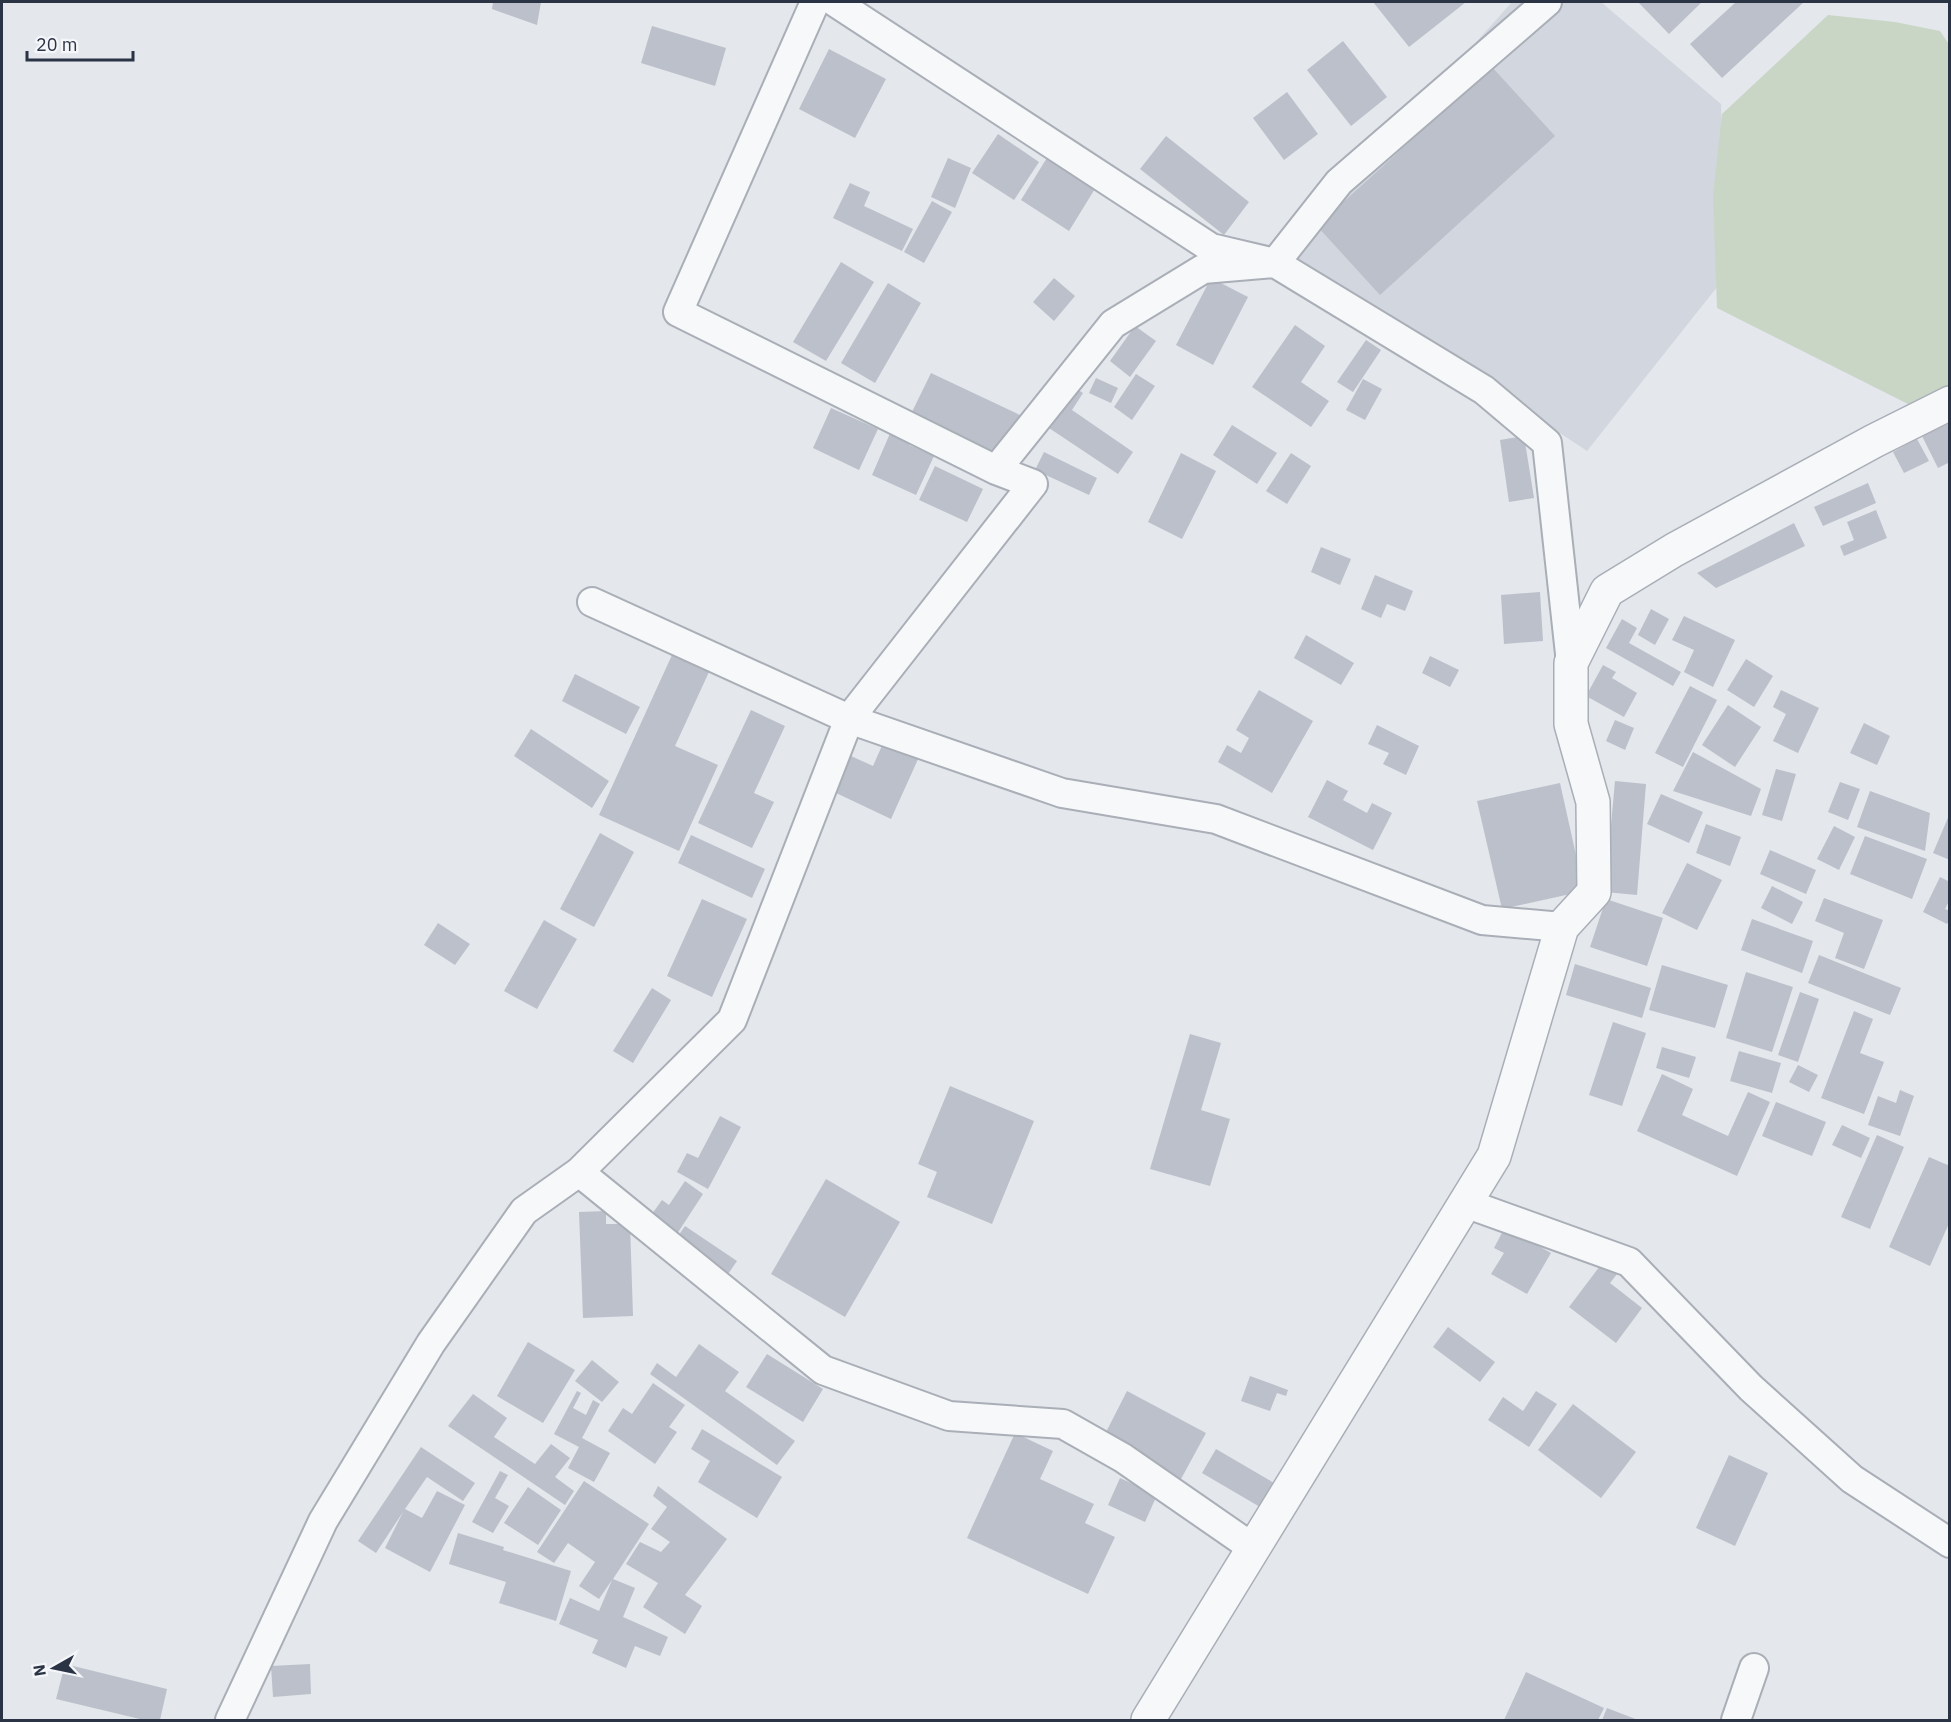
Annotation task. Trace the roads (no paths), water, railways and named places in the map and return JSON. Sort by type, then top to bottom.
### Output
[{"type":"street","points":[[230,1720],[323,1521],[431,1343],[524,1211],[579,1172],[732,1020],[849,719],[1034,484],[996,470],[678,312],[815,2]]},
{"type":"street","points":[[835,2],[1211,248],[1275,263],[1484,390],[1547,443],[1571,663],[1571,724],[1593,802],[1594,892],[1562,927],[1494,1156],[1149,1720]]},
{"type":"street","points":[[996,470],[1113,324],[1203,269],[1275,263],[1339,182],[1546,2]]},
{"type":"street","points":[[1571,663],[1607,591],[1674,550],[1874,441],[1950,403]]},
{"type":"street","points":[[592,602],[849,719],[1062,793],[1216,819],[1482,920],[1562,927]]},
{"type":"street","points":[[579,1172],[823,1370],[948,1416],[1063,1424],[1123,1458],[1253,1548]]},
{"type":"street","points":[[1465,1203],[1629,1262],[1750,1388],[1852,1479],[1950,1543]]},
{"type":"street","points":[[1736,1720],[1754,1668]]}]
